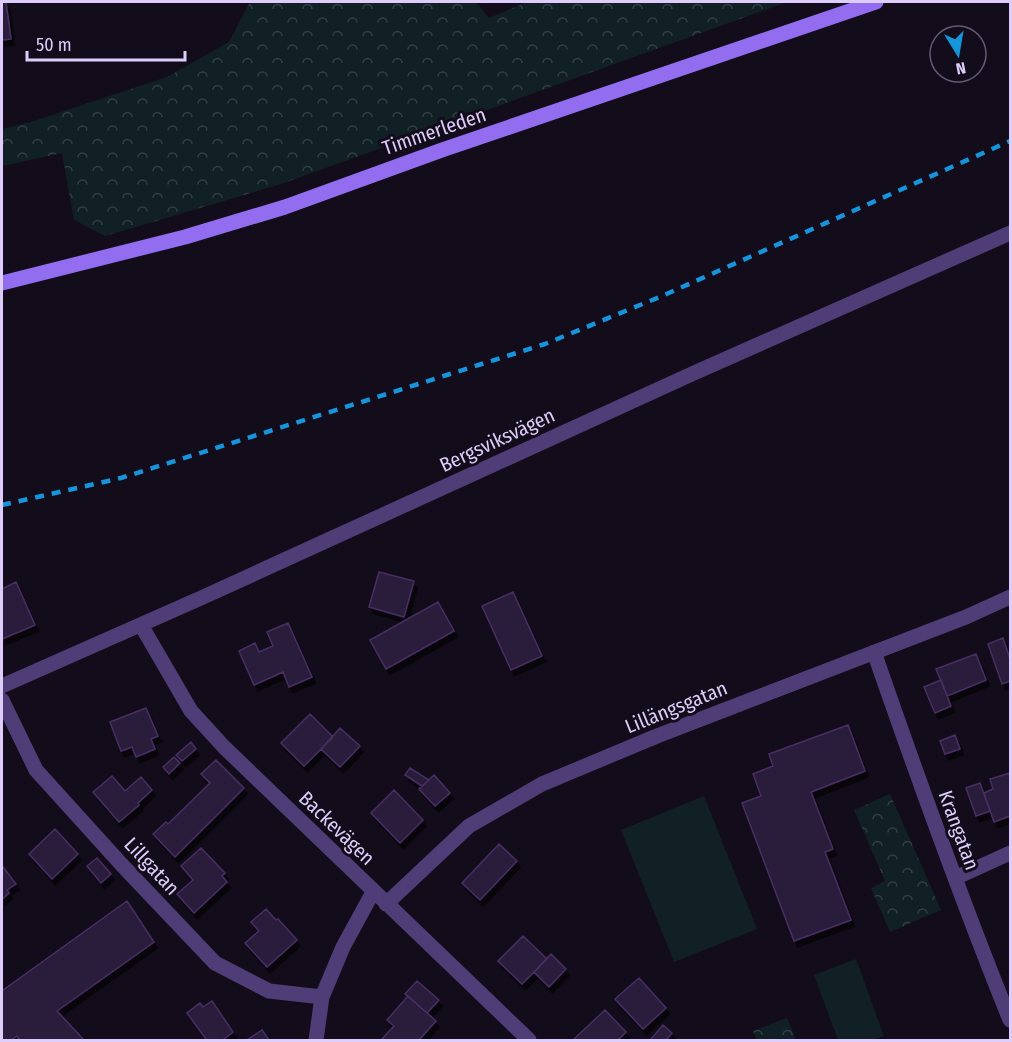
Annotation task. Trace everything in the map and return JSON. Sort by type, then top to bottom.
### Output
[{"type":"main road","name":"Timmerleden","points":[[2,283],[185,237],[285,207],[442,150],[876,2]]},
{"type":"street","name":"Bergsviksvägen","points":[[2,686],[1011,232]]},
{"type":"street","name":"Lillängsgatan","points":[[386,904],[469,826],[542,784],[657,736],[966,617],[1011,597]]},
{"type":"street","name":"Backevägen","points":[[141,625],[191,711],[224,747],[529,1041]]},
{"type":"street","name":"Krangatan","points":[[874,652],[916,774],[1011,1020]]},
{"type":"street","name":"Lillgatan","points":[[2,700],[36,770],[215,963],[269,991],[322,997]]},
{"type":"street","points":[[955,878],[1011,853]]},
{"type":"street","points":[[316,1041],[322,997],[343,947],[373,892]]},
{"type":"green space","points":[[250,2],[476,2],[489,18],[527,2],[787,2],[281,184],[105,236],[74,220],[62,153],[2,166],[2,129],[31,122],[167,77],[229,42]]},
{"type":"green space","points":[[890,794],[941,910],[890,932],[871,888],[885,881],[854,810]]},
{"type":"green space","points":[[704,796],[757,929],[674,962],[621,830]]},
{"type":"green space","points":[[856,959],[884,1036],[873,1040],[838,1040],[814,975]]},
{"type":"green space","points":[[787,1018],[796,1040],[757,1040],[753,1031]]},
{"type":"building","points":[[2,2],[6,2],[11,39],[2,40]]},
{"type":"building","points":[[379,572],[414,581],[404,617],[369,607]]},
{"type":"building","points":[[16,582],[35,625],[2,639],[2,589]]},
{"type":"building","points":[[513,592],[542,656],[511,670],[482,606]]},
{"type":"building","points":[[438,602],[454,631],[386,669],[370,640]]},
{"type":"building","points":[[288,623],[312,677],[289,687],[283,672],[254,685],[239,651],[255,643],[259,652],[273,646],[267,632]]},
{"type":"building","points":[[1003,638],[1010,659],[1010,681],[1002,684],[988,644]]},
{"type":"building","points":[[976,654],[986,680],[947,696],[936,669]]},
{"type":"building","points":[[941,680],[951,706],[935,713],[924,687]]},
{"type":"building","points":[[146,708],[158,736],[151,739],[155,749],[136,757],[132,747],[121,751],[110,722]]},
{"type":"building","points":[[310,714],[333,737],[304,766],[281,743]]},
{"type":"building","points":[[848,725],[865,771],[811,792],[833,849],[825,852],[851,920],[794,941],[742,803],[761,796],[753,774],[773,766],[769,754]]},
{"type":"building","points":[[340,728],[360,746],[340,767],[321,749]]},
{"type":"building","points":[[955,735],[960,749],[945,754],[940,741]]},
{"type":"building","points":[[191,742],[196,749],[182,761],[176,755]]},
{"type":"building","points":[[174,757],[180,763],[169,774],[163,767]]},
{"type":"building","points":[[216,760],[244,788],[175,857],[153,834],[166,822],[168,824],[210,783],[201,774]]},
{"type":"building","points":[[410,768],[429,780],[422,786],[405,775]]},
{"type":"building","points":[[1010,773],[1010,816],[994,822],[984,793],[993,789],[990,779]]},
{"type":"building","points":[[434,775],[450,793],[435,806],[419,789]]},
{"type":"building","points":[[112,776],[125,791],[141,777],[152,790],[119,822],[93,792]]},
{"type":"building","points":[[980,783],[990,811],[976,816],[966,788]]},
{"type":"building","points":[[394,790],[423,820],[400,843],[371,813]]},
{"type":"building","points":[[55,829],[78,854],[52,879],[29,854]]},
{"type":"building","points":[[499,844],[517,861],[480,900],[462,883]]},
{"type":"building","points":[[201,848],[225,873],[222,876],[227,882],[194,913],[177,894],[193,880],[181,866]]},
{"type":"building","points":[[97,858],[111,874],[101,883],[87,866]]},
{"type":"building","points":[[2,868],[16,884],[7,890],[9,893],[2,899]]},
{"type":"building","points":[[127,901],[154,942],[57,1011],[84,1040],[20,1040],[17,1036],[11,1040],[2,1040],[2,991]]},
{"type":"building","points":[[266,909],[297,940],[267,967],[245,943],[259,931],[251,922]]},
{"type":"building","points":[[523,936],[547,959],[522,984],[498,961]]},
{"type":"building","points":[[551,954],[566,969],[549,987],[534,972]]},
{"type":"building","points":[[639,978],[666,1008],[643,1029],[615,999]]},
{"type":"building","points":[[417,981],[439,1000],[427,1013],[405,994]]},
{"type":"building","points":[[408,996],[436,1021],[419,1040],[382,1039],[394,1026],[387,1020]]},
{"type":"building","points":[[212,1001],[233,1032],[225,1040],[204,1040],[206,1039],[187,1013],[200,1003],[203,1007]]},
{"type":"building","points":[[605,1010],[626,1032],[618,1040],[573,1040]]},
{"type":"building","points":[[663,1025],[672,1033],[666,1040],[652,1040],[651,1039]]},
{"type":"building","points":[[262,1030],[269,1040],[247,1040]]},
{"type":"railway","points":[[2,505],[121,478],[545,344],[662,296],[1010,141]]}]
